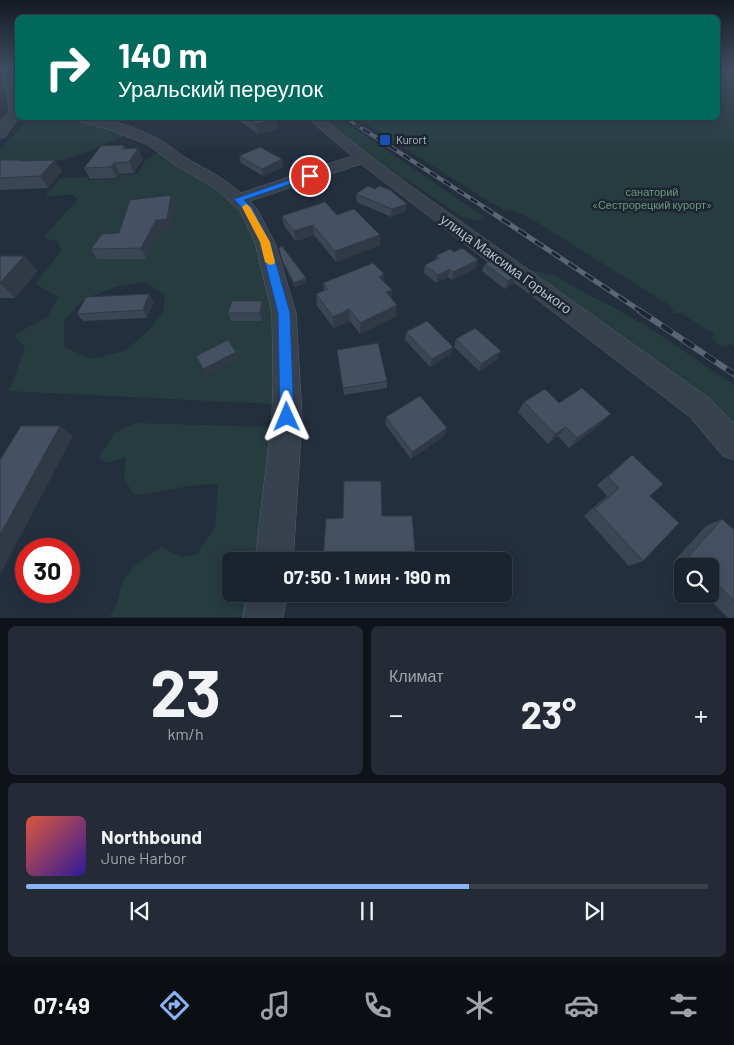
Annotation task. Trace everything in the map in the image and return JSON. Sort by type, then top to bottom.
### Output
[{"type":"street","points":[[0,117],[15,113]]},
{"type":"street","points":[[0,134],[10,117],[15,114]]},
{"type":"street","points":[[90,120],[116,127],[153,142],[180,161],[222,185],[248,208],[265,242],[284,313],[287,417],[275,552]]},
{"type":"street","name":"улица Максима Горького","points":[[316,120],[363,158],[700,408]]},
{"type":"street","points":[[239,199],[363,158]]},
{"type":"street","points":[[700,408],[734,445]]},
{"type":"street","points":[[263,618],[266,602]]},
{"type":"green space","name":"санаторий «Сестрорецкий курорт»","points":[[720,98],[734,98],[734,346],[729,343],[728,347],[719,345],[711,338],[715,335],[681,313],[675,313],[669,305],[538,223],[515,211],[504,210],[360,120],[720,120]]},
{"type":"green space","points":[[39,120],[75,120],[107,127],[126,135],[89,151],[58,161],[0,166],[0,150],[25,123]]},
{"type":"green space","points":[[323,120],[342,120],[486,218],[478,220],[463,218],[409,181],[387,171]]},
{"type":"green space","points":[[158,152],[217,187],[242,214],[259,243],[277,317],[273,404],[9,391],[25,348],[14,335],[47,317],[59,297],[35,284],[61,251],[58,241],[43,238],[78,199],[72,195],[45,196],[60,178],[87,177],[88,180],[118,179],[121,175],[137,174],[146,159]],"holes":[[[145,282],[165,295],[163,312],[149,330],[125,351],[92,359],[64,347],[64,321],[84,299],[116,287]]]},
{"type":"green space","points":[[531,270],[556,276],[611,306],[648,327],[734,385],[734,436],[530,277]]},
{"type":"green space","points":[[135,423],[271,427],[259,552],[222,552],[222,602],[250,602],[247,617],[108,617],[116,607],[122,585],[129,572],[150,554],[162,547],[181,557],[196,555],[215,528],[218,485],[197,485],[134,495],[124,478],[126,457],[107,463],[98,458],[115,433]]},
{"type":"building","points":[[249,120],[272,120],[256,124]]},
{"type":"building","points":[[124,145],[122,149],[138,148],[129,162],[114,163],[111,167],[84,168],[101,146]]},
{"type":"building","points":[[260,147],[282,159],[262,169],[239,156]]},
{"type":"building","points":[[0,160],[55,160],[40,176],[0,178]]},
{"type":"building","points":[[368,186],[375,189],[379,186],[390,190],[407,204],[392,209],[356,194]]},
{"type":"building","points":[[171,195],[167,219],[156,220],[141,248],[91,249],[102,234],[119,233],[130,200]]},
{"type":"building","points":[[325,202],[337,215],[354,209],[380,235],[335,251],[313,225],[294,231],[282,216]]},
{"type":"building","points":[[282,246],[306,278],[294,283],[282,260],[279,248]]},
{"type":"building","points":[[462,248],[478,260],[453,272],[450,269],[438,275],[425,265],[439,258],[436,256],[450,249],[454,252]]},
{"type":"building","points":[[0,256],[24,256],[0,283]]},
{"type":"building","points":[[494,259],[516,276],[508,281],[485,264]]},
{"type":"building","points":[[373,263],[384,274],[379,277],[392,290],[386,292],[397,305],[360,323],[349,309],[333,317],[316,294],[328,289],[323,283]]},
{"type":"building","points":[[149,294],[143,310],[77,314],[86,297]]},
{"type":"building","points":[[232,301],[262,301],[260,313],[228,313]]},
{"type":"building","points":[[427,321],[453,347],[432,359],[406,332]]},
{"type":"building","points":[[475,328],[501,351],[481,364],[456,339]]},
{"type":"building","points":[[228,340],[236,352],[203,369],[196,356]]},
{"type":"building","points":[[378,343],[387,381],[343,388],[337,350]]},
{"type":"building","points":[[582,388],[611,414],[577,438],[566,427],[555,434],[524,402],[545,389],[559,403]]},
{"type":"building","points":[[420,396],[447,428],[412,452],[386,417]]},
{"type":"building","points":[[21,426],[60,426],[0,535],[0,460]]},
{"type":"building","points":[[632,455],[663,484],[650,496],[679,523],[643,561],[595,509],[619,488],[608,477]]},
{"type":"building","points":[[344,481],[381,481],[382,516],[412,516],[415,552],[324,552],[326,519],[343,518]]},
{"type":"building","points":[[722,519],[734,530],[734,601],[719,586],[719,558],[691,558],[689,556]]},
{"type":"railway","points":[[349,120],[365,131]]},
{"type":"railway","points":[[363,129],[487,209]]},
{"type":"railway","points":[[485,208],[642,312]]},
{"type":"railway","points":[[640,311],[734,374]]},
{"type":"slow traffic","points":[[246,207],[265,242],[270,262]]},
{"type":"place","name":"Kurort","points":[[385,140]]},
{"type":"route","points":[[287,417],[284,313],[265,242],[248,208],[239,199],[310,176]]}]
